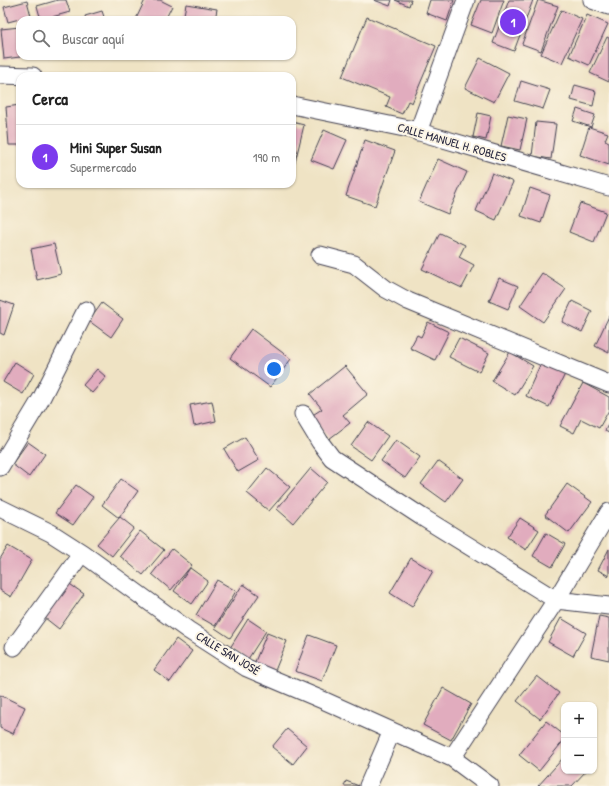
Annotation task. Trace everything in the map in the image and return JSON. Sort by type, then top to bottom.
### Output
[{"type":"street","points":[[418,132],[466,0]]},
{"type":"street","points":[[592,0],[609,6]]},
{"type":"street","points":[[0,75],[16,75]]},
{"type":"street","name":"CALLE MANUEL H. ROBLES","points":[[296,106],[418,132],[609,188]]},
{"type":"street","points":[[320,255],[354,264],[386,289],[424,308],[609,384]]},
{"type":"street","points":[[0,468],[41,399],[86,310]]},
{"type":"street","points":[[303,414],[320,442],[332,458],[422,517],[556,600],[609,606]]},
{"type":"street","name":"CALLE SAN JOSÉ","points":[[0,508],[51,533],[82,553],[188,630],[247,668],[452,758],[490,786]]},
{"type":"street","points":[[452,758],[556,600],[609,512]]},
{"type":"street","points":[[14,647],[82,553]]},
{"type":"street","points":[[368,786],[392,731]]},
{"type":"building","points":[[58,0],[66,0],[70,12],[56,16],[40,16],[37,6]]},
{"type":"building","points":[[145,0],[160,0],[172,6],[167,16],[137,16]]},
{"type":"building","points":[[374,0],[392,0],[390,6]]},
{"type":"building","points":[[395,0],[411,0],[409,6]]},
{"type":"building","points":[[430,0],[454,0],[447,21],[426,13]]},
{"type":"building","points":[[481,0],[504,0],[492,33],[471,25]]},
{"type":"building","points":[[509,0],[533,0],[514,51],[493,43]]},
{"type":"building","points":[[538,0],[558,6],[541,51],[522,44]]},
{"type":"building","points":[[27,1],[31,16],[16,16],[16,20],[8,22],[4,7]]},
{"type":"building","points":[[186,4],[217,9],[216,16],[184,16]]},
{"type":"building","points":[[561,10],[582,19],[562,63],[541,54]]},
{"type":"building","points":[[102,11],[104,16],[85,16]]},
{"type":"building","points":[[587,15],[608,24],[589,65],[569,56]]},
{"type":"building","points":[[367,17],[436,46],[412,103],[408,101],[402,114],[386,107],[390,97],[342,77]]},
{"type":"building","points":[[16,27],[16,58],[4,59],[1,29]]},
{"type":"building","points":[[607,37],[609,38],[609,82],[590,73]]},
{"type":"building","points":[[480,58],[509,73],[494,102],[465,88]]},
{"type":"building","points":[[521,81],[550,90],[543,109],[515,101]]},
{"type":"building","points":[[575,85],[596,91],[593,106],[571,100]]},
{"type":"building","points":[[16,106],[16,145],[9,145],[6,107]]},
{"type":"building","points":[[577,109],[595,115],[591,127],[573,121]]},
{"type":"building","points":[[478,113],[491,116],[486,140],[473,137]]},
{"type":"building","points":[[508,115],[527,119],[520,150],[501,146]]},
{"type":"building","points":[[536,122],[556,124],[551,159],[532,156]]},
{"type":"building","points":[[296,123],[304,125],[296,158]]},
{"type":"building","points":[[589,127],[608,133],[605,140],[609,142],[609,165],[580,155]]},
{"type":"building","points":[[324,130],[347,140],[334,169],[311,160]]},
{"type":"building","points":[[365,140],[395,151],[375,206],[346,196]]},
{"type":"building","points":[[438,159],[467,172],[448,214],[419,202]]},
{"type":"building","points":[[492,173],[513,182],[496,220],[476,211]]},
{"type":"building","points":[[530,188],[550,195],[541,223],[521,216]]},
{"type":"building","points":[[580,203],[606,212],[594,242],[569,232]]},
{"type":"building","points":[[440,233],[465,245],[459,257],[474,265],[462,288],[422,269]]},
{"type":"building","points":[[54,244],[61,274],[37,280],[31,249]]},
{"type":"building","points":[[542,273],[566,289],[543,322],[520,306]]},
{"type":"building","points":[[499,278],[518,286],[508,309],[489,301]]},
{"type":"building","points":[[0,300],[14,305],[4,335],[0,333]]},
{"type":"building","points":[[572,301],[592,311],[582,332],[562,322]]},
{"type":"building","points":[[102,303],[123,319],[111,337],[89,321]]},
{"type":"building","points":[[609,316],[609,353],[595,346]]},
{"type":"building","points":[[428,322],[449,332],[435,360],[410,348],[417,335],[421,337]]},
{"type":"building","points":[[251,329],[291,359],[270,387],[230,358]]},
{"type":"building","points":[[459,338],[489,353],[479,372],[449,357]]},
{"type":"building","points":[[510,352],[533,366],[515,395],[492,381]]},
{"type":"building","points":[[15,362],[34,374],[23,394],[3,382]]},
{"type":"building","points":[[541,363],[565,374],[549,407],[526,396]]},
{"type":"building","points":[[345,366],[368,394],[343,415],[350,423],[329,439],[311,416],[322,409],[310,394]]},
{"type":"building","points":[[97,369],[106,377],[92,393],[83,385]]},
{"type":"building","points":[[583,383],[609,397],[609,410],[599,428],[581,419],[574,433],[560,426]]},
{"type":"building","points":[[212,401],[216,421],[194,426],[190,405]]},
{"type":"building","points":[[368,422],[388,436],[371,460],[351,446]]},
{"type":"building","points":[[609,422],[609,433],[605,431]]},
{"type":"building","points":[[245,437],[259,460],[238,472],[224,449]]},
{"type":"building","points":[[396,440],[420,457],[405,478],[381,461]]},
{"type":"building","points":[[28,442],[45,454],[29,477],[12,464]]},
{"type":"building","points":[[438,461],[463,479],[446,502],[421,484]]},
{"type":"building","points":[[267,468],[290,487],[269,511],[247,493]]},
{"type":"building","points":[[311,468],[327,482],[293,523],[277,509]]},
{"type":"building","points":[[121,479],[138,491],[119,518],[102,505]]},
{"type":"building","points":[[567,484],[592,502],[569,533],[545,515]]},
{"type":"building","points":[[76,485],[93,497],[73,525],[55,513]]},
{"type":"building","points":[[120,517],[134,528],[112,556],[97,544]]},
{"type":"building","points":[[520,518],[539,530],[526,550],[507,537]]},
{"type":"building","points":[[140,531],[164,550],[143,575],[120,556]]},
{"type":"building","points":[[546,533],[565,544],[552,567],[533,556]]},
{"type":"building","points":[[8,546],[32,560],[11,597],[0,590],[0,559]]},
{"type":"building","points":[[172,549],[192,565],[171,590],[152,574]]},
{"type":"building","points":[[609,549],[609,576],[598,570]]},
{"type":"building","points":[[411,558],[433,571],[412,607],[390,593]]},
{"type":"building","points":[[190,568],[208,581],[192,604],[174,591]]},
{"type":"building","points":[[64,580],[84,594],[59,629],[40,614]]},
{"type":"building","points":[[217,580],[236,591],[215,626],[196,615]]},
{"type":"building","points":[[243,584],[259,595],[230,638],[215,628]]},
{"type":"building","points":[[599,616],[609,618],[609,660],[591,656]]},
{"type":"building","points":[[561,618],[586,633],[573,656],[548,642]]},
{"type":"building","points":[[248,619],[266,631],[248,659],[230,648]]},
{"type":"building","points":[[267,633],[287,641],[274,673],[254,664]]},
{"type":"building","points":[[309,635],[336,645],[322,681],[295,671]]},
{"type":"building","points":[[176,639],[192,651],[170,682],[154,670]]},
{"type":"building","points":[[537,676],[559,693],[540,719],[517,701]]},
{"type":"building","points":[[443,688],[471,704],[451,740],[423,725]]},
{"type":"building","points":[[0,695],[25,707],[13,734],[0,728]]},
{"type":"building","points":[[546,721],[561,733],[561,744],[539,771],[519,755]]},
{"type":"building","points":[[287,729],[307,746],[293,764],[272,747]]},
{"type":"building","points":[[561,760],[561,774],[583,774],[572,786],[538,786]]},
{"type":"building","points":[[346,781],[359,786],[344,786]]},
{"type":"place","name":"Mini Super Susan","points":[[513,22]]}]
